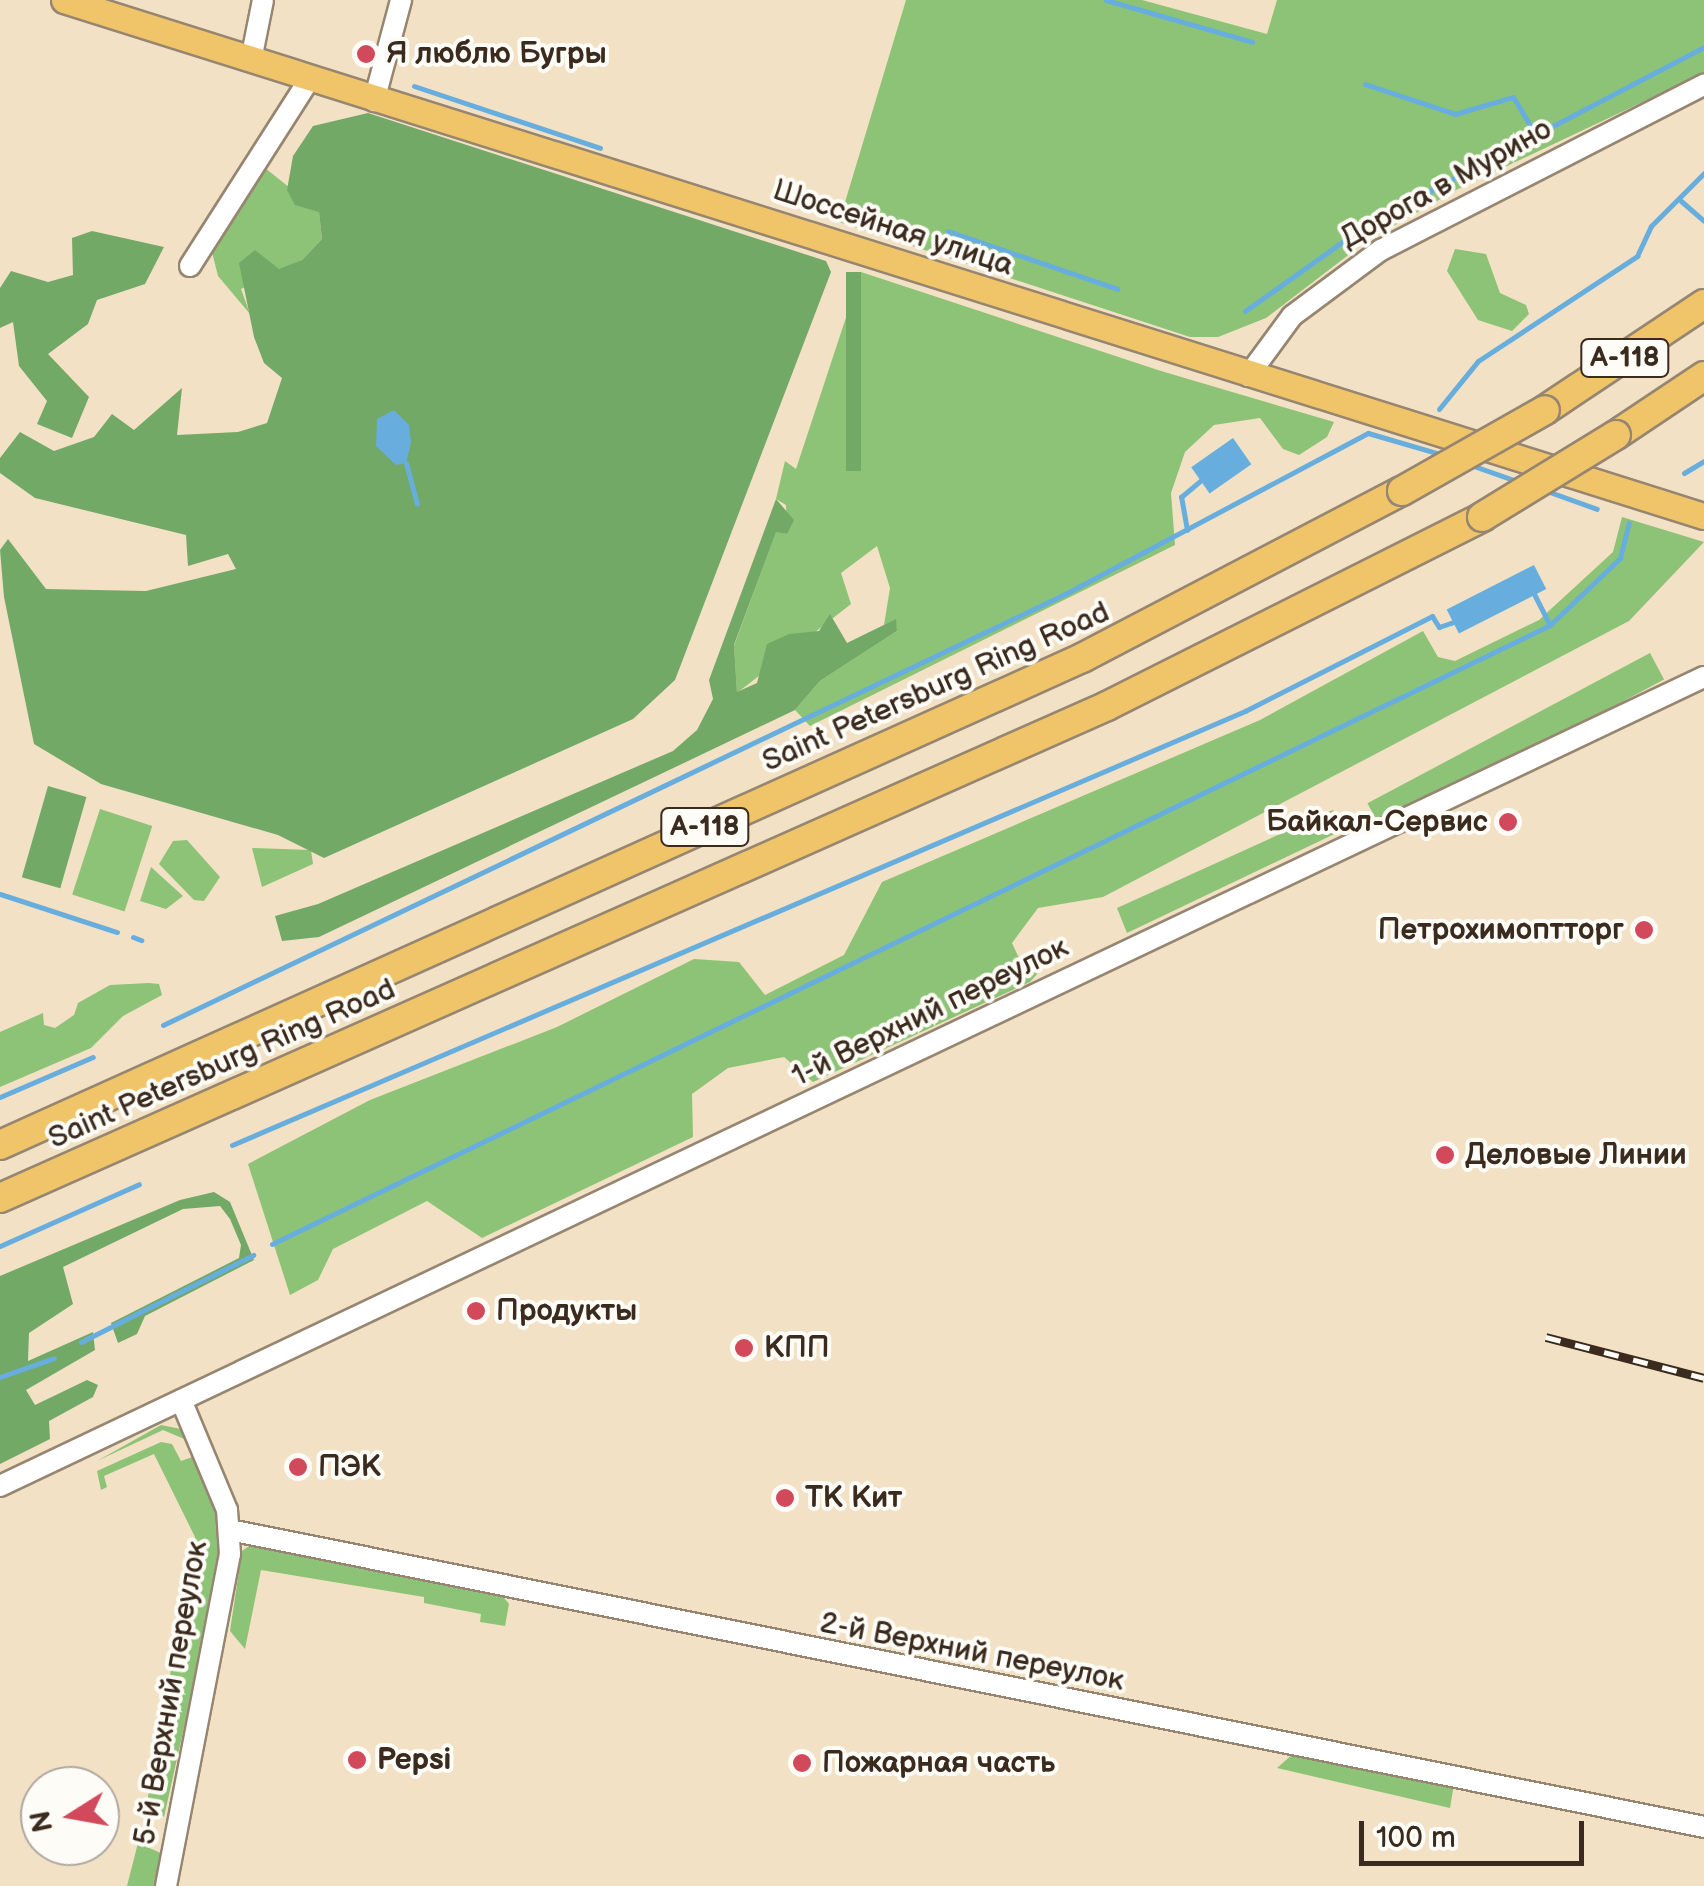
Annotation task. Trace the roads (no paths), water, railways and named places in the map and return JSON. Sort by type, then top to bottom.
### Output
[{"type":"highway","name":"Saint Petersburg Ring Road","points":[[0,1146],[1082,658],[1264,569],[1544,410],[1704,304]]},
{"type":"highway","name":"Saint Petersburg Ring Road","points":[[0,1198],[1107,706],[1482,517],[1704,376]]},
{"type":"main road","name":"Шоссейная улица","points":[[64,0],[1248,376],[1704,516]]},
{"type":"street","points":[[251,60],[264,0]]},
{"type":"street","points":[[374,100],[401,0]]},
{"type":"street","points":[[190,266],[310,78]]},
{"type":"street","name":"Дорога в Мурино","points":[[1248,376],[1292,316],[1380,250],[1704,84]]},
{"type":"street","name":"1-й Верхний переулок","points":[[0,1486],[1704,677]]},
{"type":"street","name":"5-й Верхний переулок","points":[[166,1886],[230,1530],[181,1400]]},
{"type":"street","name":"2-й Верхний переулок","points":[[230,1530],[1704,1828]]},
{"type":"water","points":[[394,410],[409,425],[411,443],[406,463],[396,465],[376,446],[377,419]]},
{"type":"water","points":[[1233,438],[1251,464],[1210,493],[1191,467]]},
{"type":"water","points":[[1534,565],[1546,589],[1459,634],[1447,609]]},
{"type":"waterway","points":[[1106,0],[1252,42]]},
{"type":"waterway","points":[[1526,140],[1704,47]]},
{"type":"waterway","points":[[1365,84],[1455,114],[1513,97],[1536,135]]},
{"type":"waterway","points":[[414,86],[600,148]]},
{"type":"waterway","points":[[1245,311],[1362,228],[1476,166]]},
{"type":"waterway","points":[[1439,409],[1478,361],[1637,256],[1651,226],[1704,173]]},
{"type":"waterway","points":[[1681,201],[1704,221]]},
{"type":"waterway","points":[[948,231],[1117,289]]},
{"type":"waterway","points":[[163,1025],[1065,594],[1368,433],[1443,455]]},
{"type":"waterway","points":[[1684,473],[1704,461]]},
{"type":"waterway","points":[[406,463],[417,504]]},
{"type":"waterway","points":[[1468,464],[1519,482]]},
{"type":"waterway","points":[[1187,530],[1181,497],[1200,481]]},
{"type":"waterway","points":[[1544,490],[1597,509]]},
{"type":"waterway","points":[[272,1244],[1550,625],[1620,558],[1629,523]]},
{"type":"waterway","points":[[1533,592],[1550,625]]},
{"type":"waterway","points":[[232,1145],[1245,711],[1432,616],[1439,627],[1456,621]]},
{"type":"waterway","points":[[0,894],[117,932]]},
{"type":"waterway","points":[[133,937],[141,940]]},
{"type":"waterway","points":[[0,1097],[93,1057]]},
{"type":"waterway","points":[[0,1246],[139,1184]]},
{"type":"waterway","points":[[81,1342],[253,1255]]},
{"type":"waterway","points":[[0,1377],[54,1358]]},
{"type":"railway","points":[[1546,1337],[1704,1378]]},
{"type":"place","name":"Я люблю Бугры","points":[[366,54]]},
{"type":"place","name":"Байкал-Сервис","points":[[1508,822]]},
{"type":"place","name":"Петрохимоптторг","points":[[1644,930]]},
{"type":"place","name":"Деловые Линии","points":[[1445,1155]]},
{"type":"place","name":"Продукты","points":[[476,1311]]},
{"type":"place","name":"КПП","points":[[744,1348]]},
{"type":"place","name":"ПЭК","points":[[298,1467]]},
{"type":"place","name":"ТК Кит","points":[[785,1498]]},
{"type":"place","name":"Pepsi","points":[[357,1760]]},
{"type":"place","name":"Пожарная часть","points":[[802,1763]]}]
